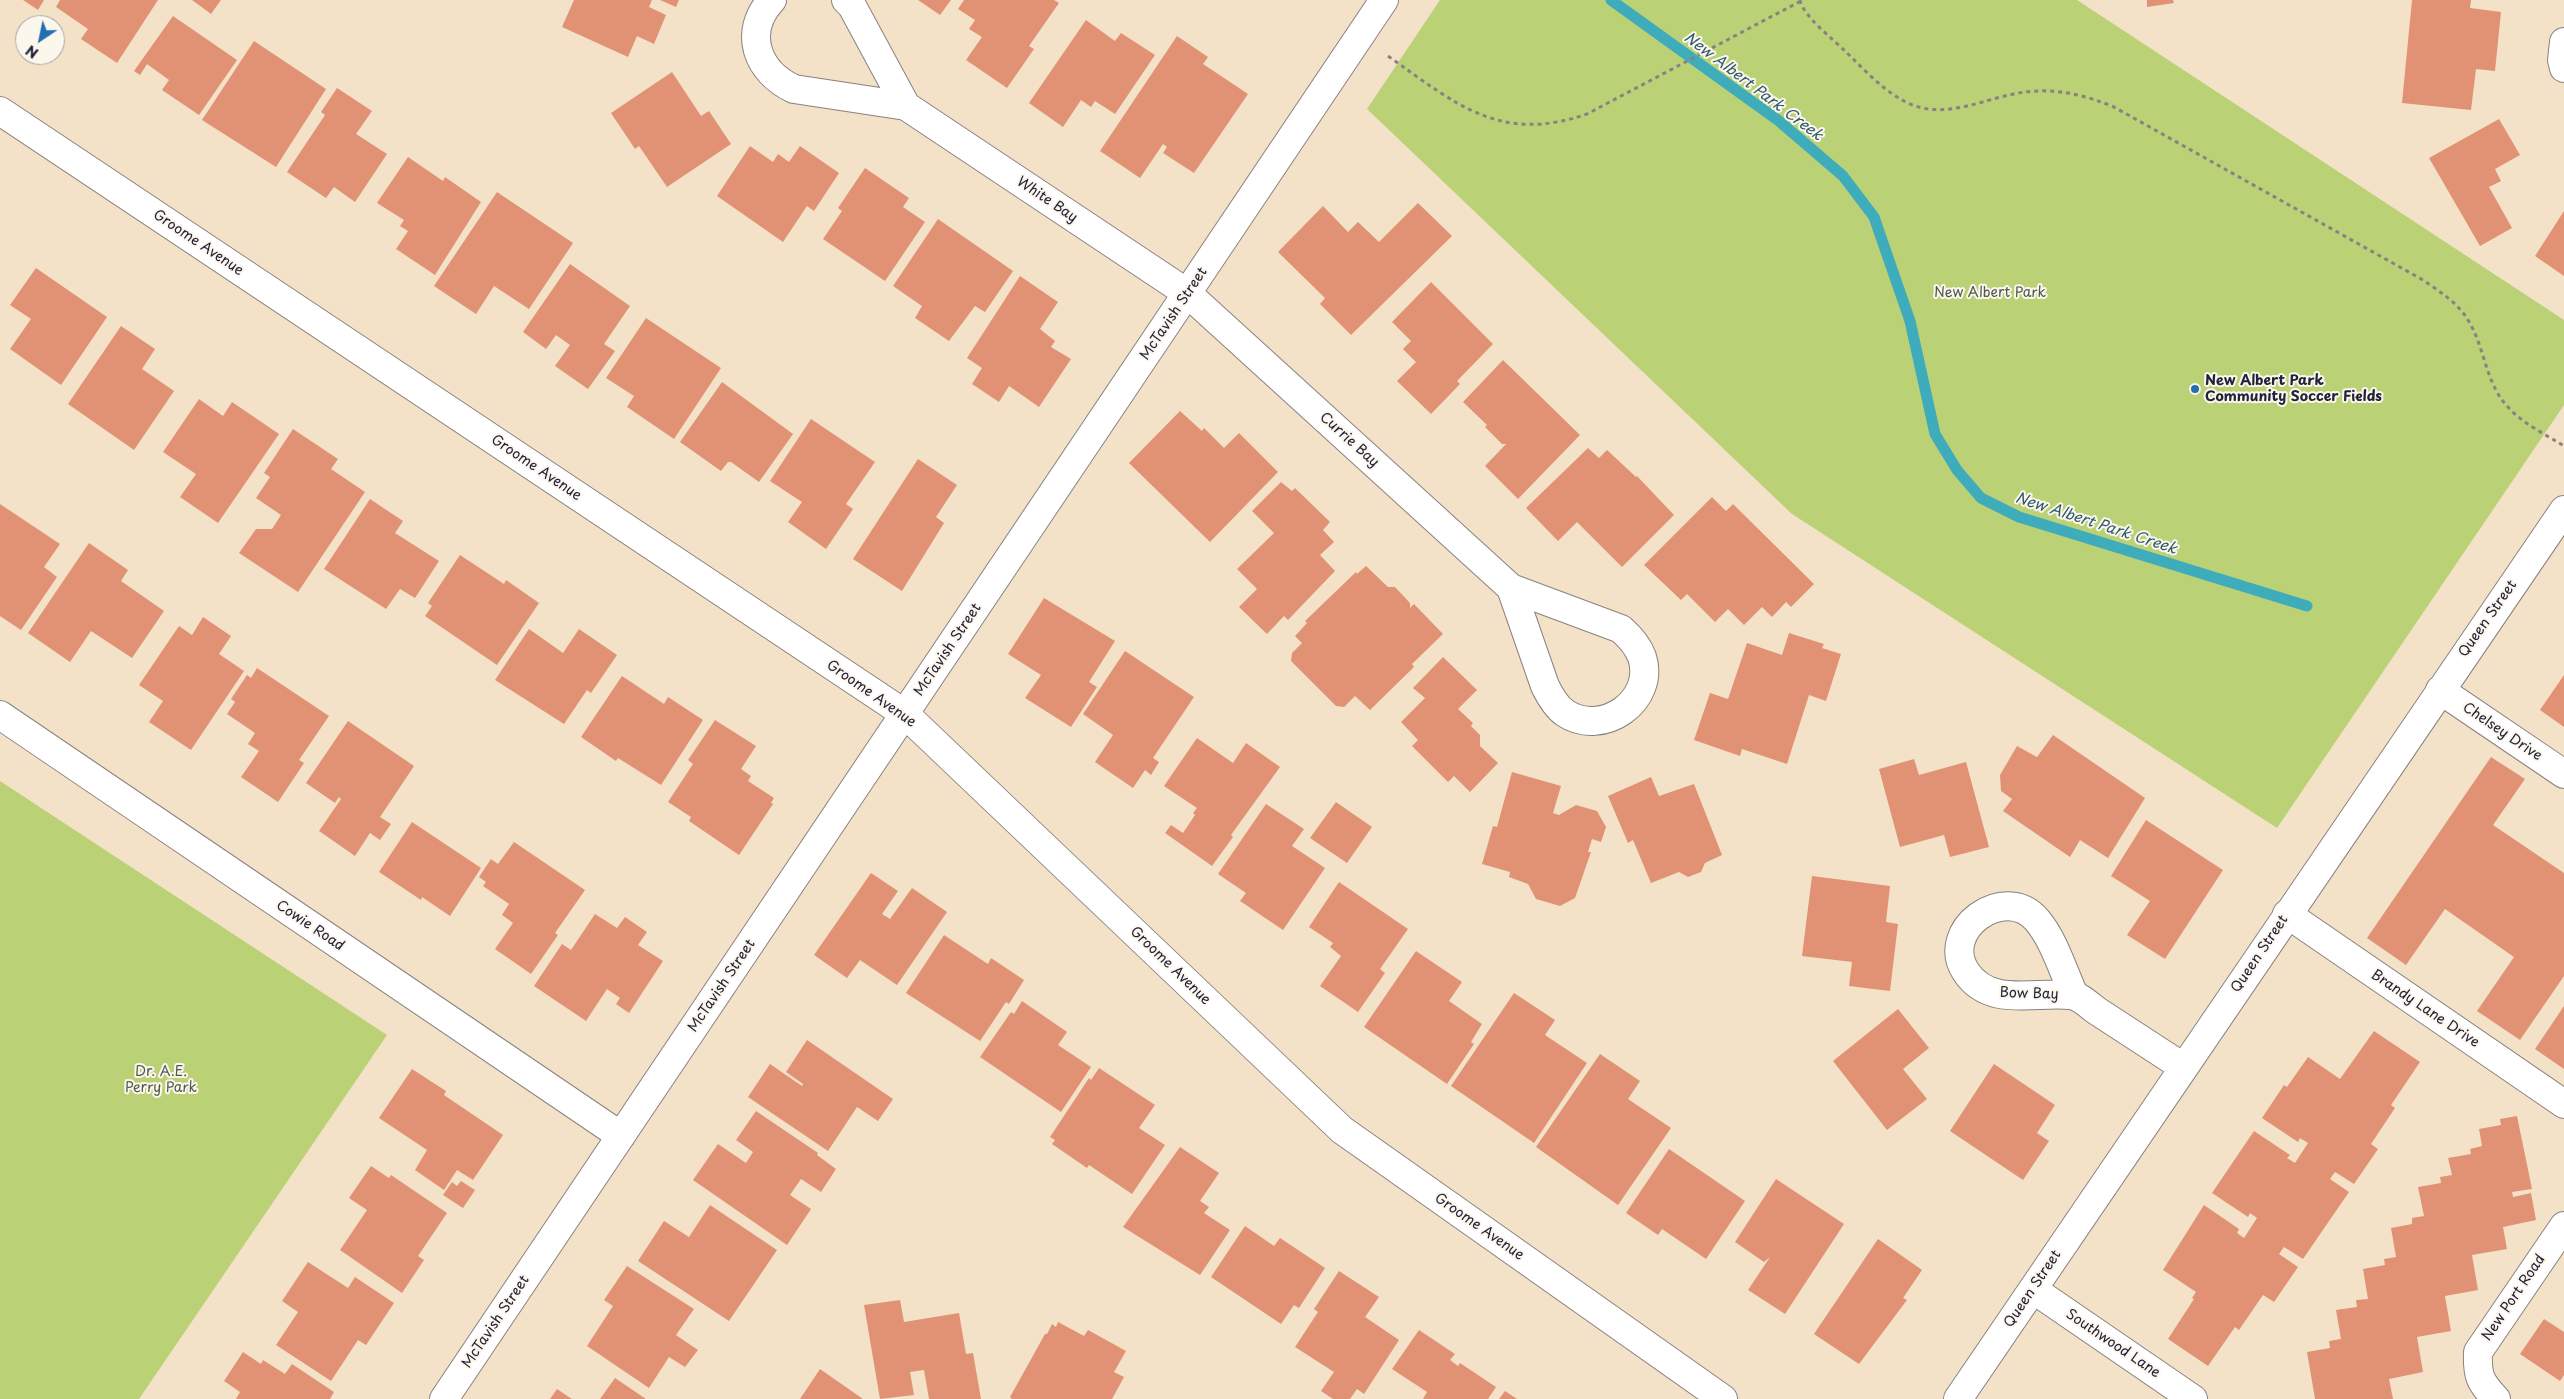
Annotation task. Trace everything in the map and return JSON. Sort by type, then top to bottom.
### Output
[{"type":"street","name":"White Bay","points":[[772,0],[765,7],[758,22],[756,39],[759,55],[767,70],[779,82],[794,89],[906,106],[1187,293]]},
{"type":"street","name":"White Bay","points":[[846,0],[852,6],[906,106]]},
{"type":"street","name":"McTavish Street","points":[[444,1399],[1384,0]]},
{"type":"street","points":[[2564,42],[2562,60],[2564,68]]},
{"type":"street","name":"Groome Avenue","points":[[0,111],[904,714],[1342,1130],[1723,1399]]},
{"type":"street","name":"Currie Bay","points":[[1187,293],[1512,588],[1622,629],[1634,642],[1642,657],[1644,675],[1640,692],[1630,706],[1616,716],[1599,721],[1582,720],[1565,713],[1553,701],[1545,686],[1512,588]]},
{"type":"street","name":"Queen Street","points":[[1958,1399],[2564,510]]},
{"type":"street","name":"Chelsey Drive","points":[[2440,690],[2564,774]]},
{"type":"street","name":"Cowie Road","points":[[0,715],[620,1136]]},
{"type":"street","name":"Brandy Lane Drive","points":[[2287,914],[2564,1104]]},
{"type":"street","name":"Bow Bay","points":[[2074,995],[2183,1067]]},
{"type":"street","name":"New Port Road","points":[[2496,1399],[2482,1384],[2477,1369],[2478,1352],[2564,1226]]},
{"type":"street","name":"Southwood Lane","points":[[2034,1290],[2193,1399]]},
{"type":"path","points":[[1360,37],[1469,111],[1512,124],[1540,124],[1565,121],[1587,114],[1800,1],[1813,20],[1880,84],[1907,103],[1944,110],[2025,92],[2067,91],[2091,97],[2114,107],[2423,280],[2450,299],[2469,321],[2490,379],[2507,406],[2520,418],[2564,446]]},
{"type":"green space","name":"New Albert Park","points":[[1440,0],[2077,0],[2564,320],[2564,405],[2277,828],[1792,514],[1367,109]]},
{"type":"green space","name":"Dr. A.E. Perry Park","points":[[0,781],[387,1035],[139,1399],[0,1399]]},
{"type":"building","points":[[23,0],[44,0],[38,10]]},
{"type":"building","points":[[60,0],[158,0],[117,63],[81,39],[88,29],[56,7]]},
{"type":"building","points":[[192,0],[221,0],[211,14]]},
{"type":"building","points":[[574,0],[652,0],[649,7],[666,15],[654,44],[637,36],[628,57],[562,27]]},
{"type":"building","points":[[660,0],[679,0],[676,7]]},
{"type":"building","points":[[918,0],[951,0],[940,15]]},
{"type":"building","points":[[964,0],[1054,0],[1059,3],[1029,46],[1034,49],[1007,88],[966,60],[982,37],[969,29],[975,20],[958,9]]},
{"type":"building","points":[[2147,0],[2173,0],[2174,3],[2147,7]]},
{"type":"building","points":[[2412,0],[2471,0],[2470,8],[2501,12],[2495,71],[2476,69],[2471,110],[2402,103]]},
{"type":"building","points":[[173,16],[237,60],[199,115],[162,90],[169,80],[147,64],[140,75],[134,71]]},
{"type":"building","points":[[1086,20],[1115,41],[1121,33],[1155,55],[1115,114],[1095,101],[1091,107],[1081,100],[1063,127],[1029,103]]},
{"type":"building","points":[[1177,36],[1208,57],[1203,64],[1248,94],[1194,173],[1163,153],[1167,147],[1163,144],[1140,178],[1100,151]]},
{"type":"building","points":[[254,41],[326,89],[276,167],[202,120]]},
{"type":"building","points":[[672,72],[701,116],[709,111],[731,144],[667,187],[639,146],[635,149],[611,113]]},
{"type":"building","points":[[337,88],[372,111],[356,134],[387,154],[355,202],[334,187],[326,198],[287,172],[325,115],[321,112]]},
{"type":"building","points":[[2499,119],[2520,155],[2495,169],[2501,181],[2489,187],[2512,228],[2480,246],[2429,158]]},
{"type":"building","points":[[750,146],[773,162],[778,154],[789,162],[800,146],[839,173],[814,211],[807,206],[783,242],[717,196]]},
{"type":"building","points":[[408,157],[443,181],[445,177],[481,202],[435,275],[396,249],[408,231],[400,226],[404,220],[377,203]]},
{"type":"building","points":[[865,168],[909,198],[903,207],[925,222],[885,281],[823,239],[842,211],[838,208]]},
{"type":"building","points":[[497,192],[573,243],[529,309],[494,286],[476,314],[434,286]]},
{"type":"building","points":[[1418,203],[1452,236],[1351,335],[1320,304],[1325,298],[1278,252],[1323,206],[1348,232],[1358,222],[1379,242]]},
{"type":"building","points":[[2564,211],[2564,276],[2535,256]]},
{"type":"building","points":[[938,219],[1013,271],[985,312],[975,306],[949,341],[915,318],[922,306],[893,286]]},
{"type":"building","points":[[570,264],[630,306],[604,344],[615,351],[588,389],[555,366],[570,345],[556,335],[546,349],[523,332]]},
{"type":"building","points":[[36,268],[107,317],[61,385],[10,349],[31,319],[10,305]]},
{"type":"building","points":[[1020,276],[1058,302],[1040,329],[1055,341],[1051,347],[1071,359],[1039,407],[1009,386],[999,402],[972,384],[982,368],[967,358]]},
{"type":"building","points":[[1431,282],[1493,344],[1457,381],[1460,384],[1431,414],[1397,381],[1416,362],[1403,349],[1411,341],[1392,322]]},
{"type":"building","points":[[646,318],[721,368],[674,439],[627,407],[634,396],[606,378]]},
{"type":"building","points":[[121,326],[155,349],[142,369],[174,391],[134,450],[68,404]]},
{"type":"building","points":[[1503,360],[1580,435],[1518,499],[1485,466],[1506,444],[1502,444],[1485,427],[1487,425],[1463,402]]},
{"type":"building","points":[[722,382],[793,434],[759,482],[731,462],[728,462],[721,471],[680,442]]},
{"type":"building","points":[[199,399],[223,416],[232,402],[279,434],[218,523],[180,497],[196,474],[163,452]]},
{"type":"building","points":[[1180,411],[1202,431],[1204,428],[1224,448],[1239,433],[1278,472],[1210,542],[1129,463]]},
{"type":"building","points":[[811,419],[875,462],[846,504],[853,509],[826,549],[788,522],[802,502],[770,481]]},
{"type":"building","points":[[293,429],[338,459],[331,469],[365,492],[298,592],[239,553],[256,529],[272,529],[281,515],[256,498],[270,477],[264,473]]},
{"type":"building","points":[[1588,448],[1599,458],[1607,450],[1637,476],[1674,515],[1622,567],[1577,522],[1558,541],[1526,508]]},
{"type":"building","points":[[918,459],[957,485],[936,517],[944,523],[902,591],[853,559]]},
{"type":"building","points":[[1281,482],[1292,491],[1295,488],[1330,522],[1323,530],[1334,542],[1320,555],[1335,571],[1288,620],[1284,616],[1267,634],[1239,607],[1257,589],[1237,569],[1274,533],[1252,511]]},
{"type":"building","points":[[1712,497],[1726,511],[1733,504],[1814,584],[1791,607],[1786,602],[1772,617],[1762,607],[1744,625],[1728,609],[1715,622],[1687,594],[1681,600],[1644,565]]},
{"type":"building","points":[[370,499],[403,521],[395,533],[439,561],[415,598],[400,589],[386,609],[324,569]]},
{"type":"building","points":[[0,504],[60,544],[44,567],[57,577],[21,630],[0,616]]},
{"type":"building","points":[[89,543],[128,570],[121,581],[164,611],[132,658],[91,631],[70,662],[28,633]]},
{"type":"building","points":[[460,555],[504,584],[506,580],[539,603],[497,665],[425,616],[432,606],[428,603]]},
{"type":"building","points":[[1366,566],[1388,587],[1395,587],[1410,603],[1410,608],[1414,604],[1443,634],[1412,664],[1414,667],[1370,710],[1355,696],[1344,707],[1336,706],[1291,661],[1292,653],[1302,643],[1295,636],[1307,623],[1305,621],[1356,572],[1357,574]]},
{"type":"building","points":[[1044,598],[1115,641],[1089,682],[1097,687],[1071,727],[1025,698],[1041,675],[1008,654]]},
{"type":"building","points":[[203,617],[231,636],[219,654],[244,671],[191,750],[149,722],[163,701],[139,685],[179,626],[192,635]]},
{"type":"building","points":[[529,629],[563,653],[579,629],[617,655],[591,693],[587,690],[564,724],[495,680]]},
{"type":"building","points":[[1789,633],[1824,644],[1822,648],[1841,654],[1826,701],[1809,695],[1787,764],[1742,749],[1740,756],[1694,740],[1710,693],[1728,699],[1747,643],[1782,655]]},
{"type":"building","points":[[1125,651],[1194,697],[1153,758],[1159,762],[1151,775],[1145,770],[1133,788],[1095,762],[1113,735],[1083,714]]},
{"type":"building","points":[[1443,657],[1477,690],[1458,709],[1473,723],[1471,726],[1480,735],[1480,746],[1498,763],[1470,792],[1454,776],[1448,782],[1412,746],[1418,740],[1401,722],[1425,698],[1413,688]]},
{"type":"building","points":[[257,668],[329,716],[299,760],[304,763],[278,802],[241,777],[259,751],[248,744],[255,733],[227,714],[235,702],[231,699],[247,675],[251,678]]},
{"type":"building","points":[[2564,675],[2564,727],[2540,710]]},
{"type":"building","points":[[622,676],[664,704],[668,697],[703,720],[661,785],[618,758],[616,761],[581,737]]},
{"type":"building","points":[[715,720],[756,746],[741,769],[751,776],[748,781],[774,798],[771,803],[773,804],[739,855],[689,821],[691,817],[668,802],[693,764],[688,760]]},
{"type":"building","points":[[348,721],[414,766],[380,817],[391,824],[380,840],[370,833],[355,856],[319,831],[341,799],[339,797],[335,803],[306,783]]},
{"type":"building","points":[[2053,735],[2145,798],[2108,858],[2080,840],[2070,857],[2003,811],[2012,799],[2001,791],[2000,775],[2017,746],[2037,757]]},
{"type":"building","points":[[1197,738],[1233,763],[1246,743],[1280,767],[1231,835],[1233,837],[1212,866],[1165,833],[1171,825],[1183,833],[1195,815],[1193,813],[1197,808],[1164,786]]},
{"type":"building","points":[[2491,757],[2525,779],[2493,825],[2564,873],[2564,976],[2520,1040],[2477,1011],[2514,957],[2445,909],[2406,965],[2367,938]]},
{"type":"building","points":[[1914,759],[1919,775],[1966,762],[1989,847],[1950,857],[1944,835],[1900,847],[1879,769]]},
{"type":"building","points":[[1512,772],[1561,786],[1553,813],[1559,815],[1576,805],[1597,811],[1606,827],[1601,842],[1592,839],[1588,852],[1591,852],[1575,898],[1560,906],[1536,899],[1528,884],[1509,877],[1510,872],[1482,864],[1493,826],[1497,827]]},
{"type":"building","points":[[1651,777],[1659,796],[1694,784],[1722,855],[1705,863],[1701,872],[1688,877],[1679,872],[1651,883],[1633,840],[1628,843],[1608,796]]},
{"type":"building","points":[[1336,802],[1372,827],[1347,863],[1310,838]]},
{"type":"building","points":[[1266,804],[1304,829],[1292,846],[1325,868],[1283,930],[1240,901],[1246,893],[1218,874]]},
{"type":"building","points":[[2146,820],[2223,870],[2165,959],[2127,935],[2150,901],[2111,876]]},
{"type":"building","points":[[412,822],[481,868],[450,916],[422,897],[421,900],[379,872]]},
{"type":"building","points":[[514,842],[585,890],[555,933],[558,935],[531,974],[495,949],[513,923],[502,915],[509,904],[483,886],[486,882],[479,877],[491,859],[498,864]]},
{"type":"building","points":[[871,873],[898,891],[882,914],[890,919],[912,888],[947,912],[897,985],[860,960],[847,978],[814,955]]},
{"type":"building","points":[[1812,876],[1890,886],[1886,922],[1898,924],[1890,991],[1849,986],[1852,962],[1802,956]]},
{"type":"building","points":[[1339,882],[1408,929],[1380,969],[1385,973],[1358,1012],[1320,986],[1341,956],[1330,947],[1333,943],[1309,927]]},
{"type":"building","points":[[595,914],[617,928],[625,917],[647,932],[638,945],[663,961],[629,1013],[616,1004],[620,998],[607,989],[586,1021],[534,986],[562,944],[571,950]]},
{"type":"building","points":[[944,935],[988,964],[991,958],[1024,980],[1009,1004],[1006,1002],[980,1041],[906,993]]},
{"type":"building","points":[[1416,951],[1462,982],[1449,1001],[1482,1024],[1471,1042],[1474,1044],[1447,1084],[1364,1027]]},
{"type":"building","points":[[1514,993],[1555,1020],[1545,1035],[1587,1063],[1534,1143],[1451,1086]]},
{"type":"building","points":[[1022,1001],[1067,1032],[1058,1045],[1091,1067],[1061,1112],[980,1057],[1011,1012],[1014,1014]]},
{"type":"building","points":[[2564,1006],[2564,1069],[2535,1049]]},
{"type":"building","points":[[1898,1009],[1929,1048],[1903,1069],[1927,1099],[1887,1130],[1833,1061]]},
{"type":"building","points":[[2374,1031],[2420,1062],[2391,1105],[2395,1108],[2371,1144],[2378,1149],[2354,1184],[2335,1172],[2330,1179],[2349,1192],[2303,1259],[2284,1247],[2279,1254],[2298,1267],[2274,1302],[2263,1295],[2239,1330],[2235,1327],[2208,1366],[2168,1339],[2194,1299],[2192,1298],[2196,1292],[2163,1270],[2204,1205],[2239,1229],[2237,1233],[2244,1238],[2257,1218],[2250,1213],[2248,1217],[2212,1193],[2254,1131],[2290,1155],[2287,1158],[2295,1163],[2308,1143],[2300,1138],[2298,1142],[2262,1118],[2284,1085],[2287,1087],[2308,1057],[2340,1079]]},
{"type":"building","points":[[807,1040],[893,1099],[878,1121],[857,1107],[828,1151],[748,1097],[770,1064],[802,1086],[803,1084],[786,1072]]},
{"type":"building","points":[[1600,1054],[1640,1081],[1628,1099],[1671,1128],[1618,1205],[1536,1147]]},
{"type":"building","points":[[1994,1064],[2055,1105],[2037,1133],[2049,1141],[2023,1180],[1950,1131]]},
{"type":"building","points":[[1099,1068],[1155,1105],[1139,1128],[1165,1145],[1132,1194],[1089,1165],[1087,1168],[1052,1144],[1055,1140],[1050,1137],[1089,1078],[1091,1080]]},
{"type":"building","points":[[412,1069],[446,1091],[444,1095],[503,1135],[473,1180],[457,1170],[444,1190],[415,1170],[427,1150],[379,1118]]},
{"type":"building","points":[[756,1111],[818,1153],[817,1155],[836,1169],[821,1192],[801,1179],[790,1195],[811,1209],[787,1245],[693,1180],[718,1144],[746,1163],[753,1152],[736,1140]]},
{"type":"building","points":[[2517,1116],[2532,1189],[2512,1192],[2513,1197],[2531,1193],[2536,1220],[2503,1227],[2507,1249],[2472,1255],[2478,1290],[2445,1296],[2451,1331],[2417,1337],[2423,1372],[2389,1379],[2393,1399],[2315,1399],[2307,1352],[2330,1348],[2329,1341],[2341,1339],[2336,1310],[2357,1307],[2356,1300],[2368,1299],[2363,1269],[2385,1265],[2384,1259],[2396,1257],[2391,1228],[2412,1224],[2412,1218],[2424,1216],[2418,1187],[2441,1183],[2440,1177],[2452,1175],[2448,1158],[2471,1154],[2470,1149],[2482,1146],[2479,1129],[2501,1125],[2500,1119]]},
{"type":"building","points":[[1180,1147],[1219,1173],[1200,1201],[1209,1207],[1204,1213],[1230,1230],[1200,1275],[1123,1227]]},
{"type":"building","points":[[1669,1149],[1745,1201],[1706,1259],[1662,1229],[1658,1235],[1626,1213]]},
{"type":"building","points":[[371,1166],[389,1178],[391,1175],[447,1213],[418,1256],[424,1260],[402,1293],[340,1250],[367,1210],[349,1198]]},
{"type":"building","points":[[1776,1179],[1844,1224],[1785,1314],[1748,1290],[1770,1257],[1764,1262],[1735,1242]]},
{"type":"building","points":[[461,1181],[475,1190],[463,1208],[443,1195],[452,1182],[457,1186]]},
{"type":"building","points":[[710,1205],[777,1250],[729,1321],[638,1261],[664,1221],[689,1237]]},
{"type":"building","points":[[1245,1226],[1274,1246],[1280,1238],[1325,1268],[1299,1308],[1294,1305],[1281,1324],[1211,1277]]},
{"type":"building","points":[[1878,1239],[1922,1270],[1903,1298],[1907,1300],[1859,1364],[1814,1334]]},
{"type":"building","points":[[308,1262],[348,1288],[355,1277],[394,1303],[366,1345],[358,1340],[331,1381],[276,1345],[298,1312],[282,1301]]},
{"type":"building","points":[[627,1266],[694,1309],[676,1335],[698,1350],[685,1367],[669,1357],[649,1388],[587,1346],[613,1306],[604,1300]]},
{"type":"building","points":[[1339,1271],[1379,1297],[1365,1317],[1399,1340],[1364,1394],[1357,1389],[1350,1399],[1333,1399],[1321,1391],[1334,1372],[1295,1347],[1318,1312],[1314,1309]]},
{"type":"building","points":[[900,1300],[904,1322],[959,1313],[966,1354],[973,1353],[981,1399],[929,1399],[924,1370],[910,1372],[914,1395],[880,1399],[864,1305]]},
{"type":"building","points":[[2544,1319],[2564,1332],[2564,1375],[2560,1381],[2520,1354]]},
{"type":"building","points":[[1058,1322],[1084,1336],[1088,1330],[1126,1351],[1114,1372],[1124,1377],[1112,1399],[1012,1399],[1010,1397],[1045,1334],[1047,1334],[1052,1324],[1056,1327]]},
{"type":"building","points":[[1419,1330],[1455,1354],[1450,1360],[1458,1366],[1460,1363],[1496,1387],[1488,1399],[1423,1399],[1427,1392],[1392,1369]]},
{"type":"building","points":[[243,1352],[261,1364],[263,1360],[285,1374],[292,1364],[334,1392],[330,1399],[236,1399],[240,1392],[224,1381]]},
{"type":"building","points":[[820,1369],[863,1399],[800,1399]]},
{"type":"building","points":[[615,1378],[646,1399],[600,1399]]},
{"type":"building","points":[[557,1389],[572,1399],[550,1399]]},
{"type":"building","points":[[1505,1391],[1517,1399],[1499,1399]]},
{"type":"waterway","name":"New Albert Park Creek","points":[[1611,0],[1779,121],[1843,176],[1874,217],[1910,321],[1935,434],[1957,470],[1981,498],[2019,517],[2307,606]]},
{"type":"place","name":"New Albert Park Community Soccer Fields","points":[[2195,389]]}]
